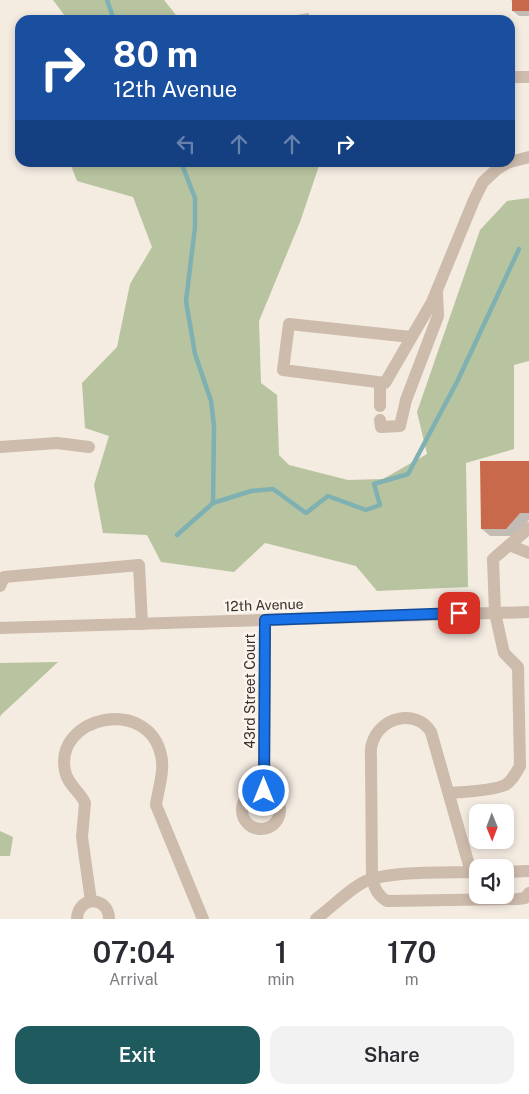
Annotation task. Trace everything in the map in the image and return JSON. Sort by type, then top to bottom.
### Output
[{"type":"street","points":[[515,77],[529,77]]},
{"type":"street","points":[[515,160],[529,157]]},
{"type":"street","points":[[411,337],[290,324],[283,370],[385,383],[432,302],[483,182],[500,167]]},
{"type":"street","points":[[380,420],[381,427],[400,426],[406,400],[438,316],[437,290]]},
{"type":"street","points":[[380,383],[380,406]]},
{"type":"street","points":[[0,447],[57,443],[89,447]]},
{"type":"street","points":[[448,793],[495,788],[504,785],[515,776],[520,766],[518,667],[504,653],[495,612],[493,559],[529,528]]},
{"type":"street","points":[[510,545],[529,554]]},
{"type":"street","points":[[0,586],[4,577],[139,565],[142,624]]},
{"type":"street","name":"12th Avenue","points":[[0,628],[529,612]]},
{"type":"street","name":"43rd Street Court","points":[[264,791],[265,620]]},
{"type":"street","points":[[91,901],[82,837],[85,803],[72,786],[65,771],[65,754],[72,740],[82,729],[101,720],[117,718],[130,721],[147,731],[159,747],[163,769],[156,805],[203,919]]},
{"type":"street","points":[[470,859],[448,793],[431,732],[427,725],[416,720],[402,718],[389,722],[379,730],[372,744],[371,760],[372,879],[381,898],[387,901],[518,899],[525,898],[529,894]]},
{"type":"street","points":[[514,872],[529,871]]},
{"type":"street","points":[[316,919],[351,890],[372,879],[393,875],[469,872]]},
{"type":"street","points":[[77,919],[80,908],[91,901],[103,904],[107,909],[109,919]]},
{"type":"green space","points":[[53,0],[164,0],[176,15],[64,15]]},
{"type":"green space","points":[[72,167],[319,167],[300,222],[259,321],[261,383],[277,395],[279,455],[289,465],[348,480],[383,479],[427,454],[417,412],[480,230],[507,201],[529,198],[529,361],[514,365],[514,449],[466,463],[468,587],[377,591],[356,566],[265,543],[234,572],[161,562],[147,535],[103,533],[94,485],[109,436],[85,428],[82,383],[117,347],[130,284],[152,247],[133,197],[77,181]]},
{"type":"green space","points":[[58,662],[1,715],[0,717],[0,663]]},
{"type":"green space","points":[[0,831],[13,837],[10,856],[0,856]]},
{"type":"building","points":[[512,0],[529,0],[529,11],[512,11]]},
{"type":"building","points":[[480,461],[529,461],[529,513],[520,513],[506,529],[481,529]]},
{"type":"waterway","points":[[107,0],[112,15]]},
{"type":"waterway","points":[[177,535],[213,503],[214,426],[211,401],[195,354],[186,301],[195,227],[195,198],[183,167]]},
{"type":"waterway","points":[[213,503],[251,491],[273,489],[306,513],[328,496],[366,510],[380,505],[374,484],[408,474],[458,380],[519,249]]},
{"type":"route","points":[[264,791],[265,620],[459,613]]}]
